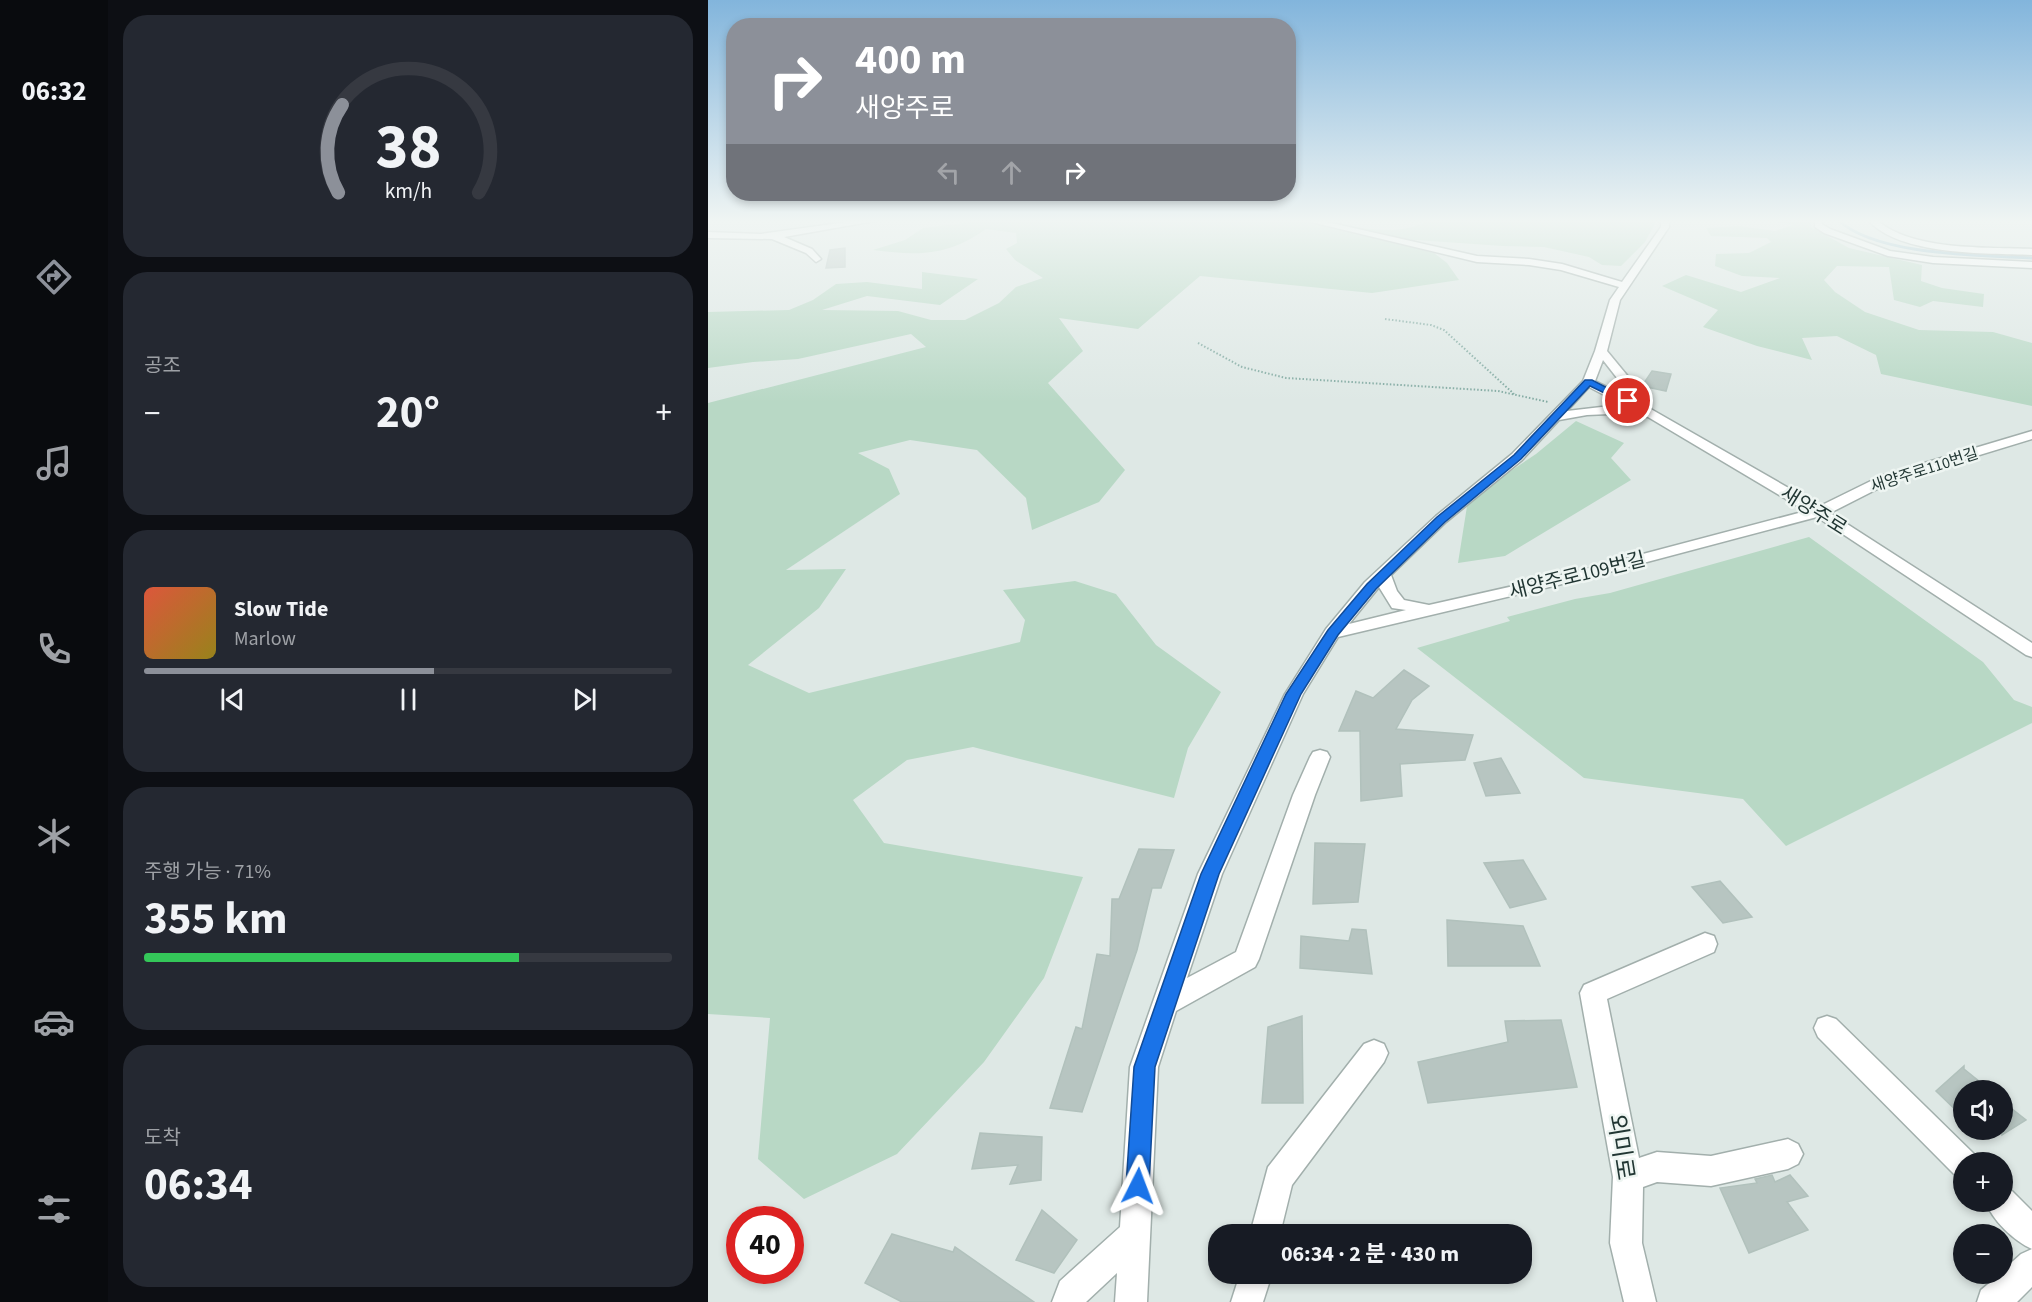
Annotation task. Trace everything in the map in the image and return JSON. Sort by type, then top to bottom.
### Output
[{"type":"street","points":[[1608,281],[1625,286]]},
{"type":"street","points":[[1131,1302],[1144,1067],[1210,874],[1294,694],[1332,633],[1383,575],[1441,519],[1517,457],[1588,382],[1601,351],[1615,300],[1629,281]]},
{"type":"street","points":[[1601,351],[1654,415]]},
{"type":"street","name":"새양주로","points":[[1588,382],[1712,447],[1820,512],[2032,651]]},
{"type":"street","points":[[1562,412],[1610,410],[1654,415]]},
{"type":"street","name":"새양주로110번길","points":[[1820,512],[1886,479],[2032,435]]},
{"type":"street","name":"새양주로109번길","points":[[1332,633],[1573,577],[1820,512]]},
{"type":"street","points":[[1383,575],[1389,592],[1398,603],[1430,610]]},
{"type":"street","points":[[1167,1003],[1246,959],[1304,795],[1320,757]]},
{"type":"street","name":"외미로","points":[[1640,1302],[1626,1243],[1628,1177],[1593,993],[1705,944]]},
{"type":"street","points":[[1827,1029],[1953,1153]]},
{"type":"street","points":[[1268,1224],[1279,1179],[1374,1053]]},
{"type":"street","points":[[1628,1177],[1657,1167],[1711,1171],[1788,1154]]},
{"type":"street","points":[[2011,1212],[2032,1233]]},
{"type":"street","points":[[1068,1302],[1072,1293],[1135,1234]]},
{"type":"street","points":[[1993,1302],[2032,1265]]},
{"type":"street","points":[[1247,1302],[1253,1284]]},
{"type":"path","points":[[1385,319],[1444,330],[1515,394]]},
{"type":"path","points":[[1197,343],[1242,367],[1286,378],[1515,394],[1562,412]]},
{"type":"green space","points":[[922,281],[975,281],[940,305],[867,296],[822,310],[898,311],[931,320],[965,320],[999,303],[1016,287],[1035,281],[1194,281],[1138,329],[1059,318],[1083,351],[1048,383],[1125,470],[1099,502],[1032,530],[1026,498],[977,450],[910,440],[858,453],[889,469],[900,494],[786,570],[846,569],[819,608],[748,665],[809,693],[1020,642],[1025,620],[1003,590],[1075,581],[1116,594],[1156,645],[1221,692],[1188,748],[1174,798],[973,747],[907,760],[853,800],[884,843],[1083,877],[1044,978],[984,1062],[897,1154],[804,1199],[758,1159],[770,1018],[708,1014],[708,403],[926,347],[911,334],[798,359],[708,368],[708,312],[789,310],[813,300],[836,284],[867,282],[922,289]]},
{"type":"green space","points":[[1248,281],[1454,281],[1372,293]]},
{"type":"green space","points":[[1673,281],[1705,281],[1741,292],[1772,281],[1825,281],[1835,292],[1865,312],[1919,330],[1993,332],[2032,343],[2032,406],[1881,374],[1876,355],[1837,336],[1802,338],[1812,360],[1757,346],[1703,327],[1718,310],[1662,286]]},
{"type":"green space","points":[[1891,281],[1921,281],[1942,288],[1984,294],[1983,307],[1933,301],[1920,307],[1894,300]]},
{"type":"green space","points":[[1576,421],[1624,443],[1611,458],[1631,480],[1505,556],[1458,563],[1468,500],[1536,454]]},
{"type":"green space","points":[[1809,537],[1983,662],[2014,700],[2032,707],[2032,723],[1786,846],[1743,799],[1584,778],[1417,648],[1510,621],[1507,617],[1575,599],[1610,593]]},
{"type":"building","points":[[1652,371],[1671,374],[1666,391],[1642,386]]},
{"type":"building","points":[[1404,670],[1429,686],[1412,700],[1396,729],[1473,735],[1465,760],[1400,764],[1402,796],[1361,801],[1360,731],[1339,731],[1356,691],[1373,698]]},
{"type":"building","points":[[1501,758],[1520,793],[1486,796],[1474,763]]},
{"type":"building","points":[[1315,843],[1365,844],[1358,902],[1313,904]]},
{"type":"building","points":[[1139,849],[1174,850],[1161,888],[1152,888],[1137,950],[1082,1112],[1050,1108],[1076,1027],[1082,1029],[1097,954],[1110,956],[1112,899],[1119,899]]},
{"type":"building","points":[[1523,860],[1546,899],[1510,908],[1484,863]]},
{"type":"building","points":[[1720,881],[1752,917],[1723,923],[1692,887]]},
{"type":"building","points":[[1447,920],[1523,926],[1540,966],[1448,966]]},
{"type":"building","points":[[1352,929],[1366,930],[1372,974],[1300,968],[1301,936],[1349,941]]},
{"type":"building","points":[[1302,1016],[1303,1103],[1262,1103],[1268,1027]]},
{"type":"building","points":[[1561,1020],[1577,1087],[1428,1103],[1418,1062],[1508,1042],[1505,1021]]},
{"type":"building","points":[[1964,1066],[1964,1069],[1978,1080],[1953,1080],[1953,1107],[1936,1091]]},
{"type":"building","points":[[2013,1110],[2026,1120],[2013,1128]]},
{"type":"building","points":[[980,1133],[1042,1137],[1041,1180],[1010,1184],[1018,1165],[972,1169]]},
{"type":"building","points":[[1772,1175],[1775,1182],[1790,1175],[1808,1196],[1787,1202],[1808,1230],[1749,1253],[1720,1188],[1757,1183],[1755,1179]]},
{"type":"building","points":[[1042,1210],[1077,1240],[1054,1273],[1016,1260]]},
{"type":"building","points":[[892,1234],[953,1252],[955,1247],[1034,1302],[902,1302],[865,1283]]},
{"type":"route","points":[[1138,1186],[1144,1067],[1210,874],[1294,694],[1332,633],[1371,586],[1441,519],[1517,457],[1547,428],[1588,382],[1628,401]]}]
